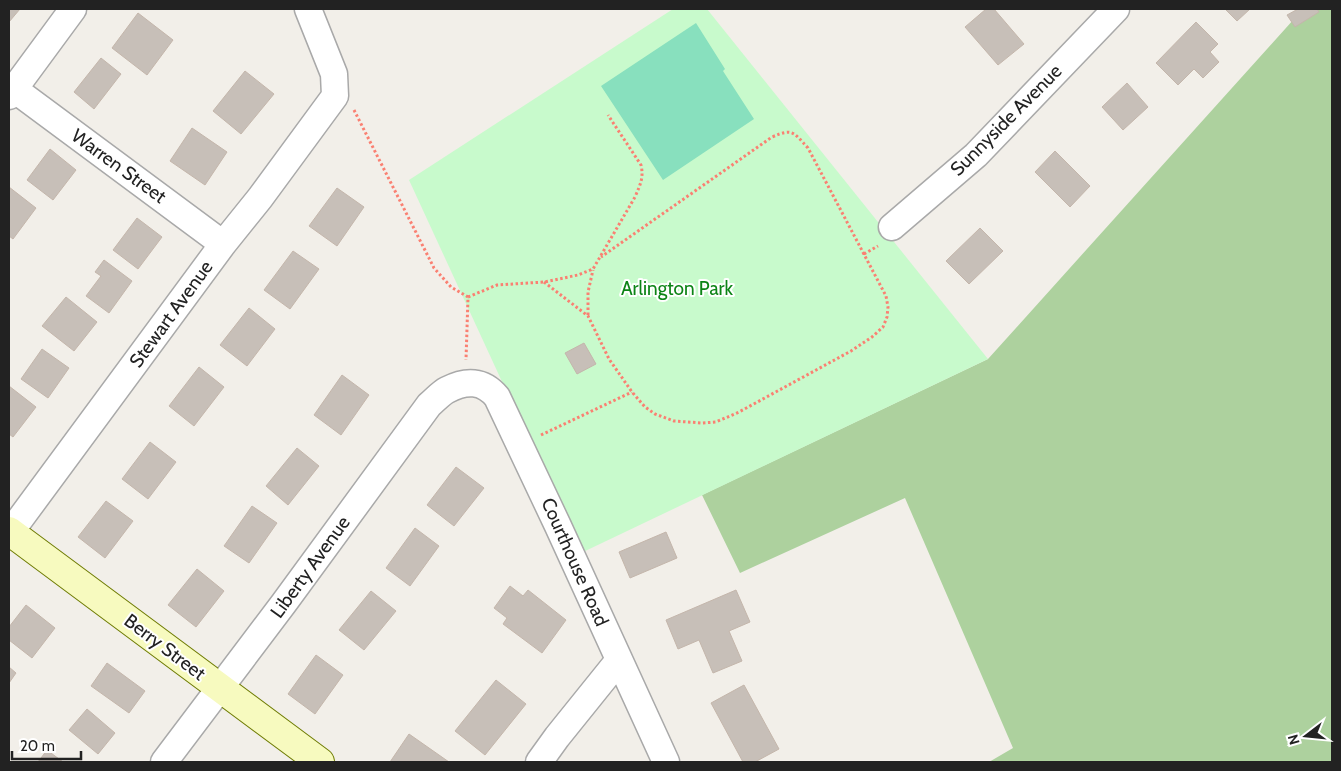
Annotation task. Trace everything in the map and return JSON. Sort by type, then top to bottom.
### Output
[{"type":"street","points":[[11,92],[73,9]]},
{"type":"street","points":[[308,9],[334,74],[335,96]]},
{"type":"street","name":"Sunnyside Avenue","points":[[892,227],[976,155],[1116,9]]},
{"type":"street","name":"Warren Street","points":[[11,92],[223,244]]},
{"type":"street","name":"Stewart Avenue","points":[[9,532],[335,96]]},
{"type":"street","name":"Courthouse Road","points":[[466,384],[479,383],[491,389],[497,397],[666,762]]},
{"type":"street","name":"Liberty Avenue","points":[[164,762],[296,587],[429,404],[447,390],[466,384]]},
{"type":"street","name":"Berry Street","points":[[9,532],[320,762]]},
{"type":"street","points":[[539,762],[619,660]]},
{"type":"path","points":[[335,96],[353,109],[434,268],[451,288],[468,297]]},
{"type":"path","points":[[601,257],[772,137],[786,132],[795,134],[808,148],[886,296],[887,317],[883,327],[851,351],[739,412],[716,422],[674,421],[655,414],[645,407],[609,359],[588,316],[588,292],[594,269],[640,186],[643,174],[641,165],[608,115]]},
{"type":"path","points":[[468,297],[497,285],[544,282],[578,275],[594,269]]},
{"type":"path","points":[[544,282],[588,316]]},
{"type":"path","points":[[466,384],[468,297]]},
{"type":"path","points":[[520,445],[632,392]]},
{"type":"green space","name":"Arlington Park","points":[[673,9],[707,9],[988,359],[581,553],[409,180]]},
{"type":"green space","points":[[1303,9],[1332,9],[1332,762],[989,762],[1013,748],[905,498],[740,573],[702,495],[988,359]]},
{"type":"green space","points":[[696,23],[725,69],[723,71],[754,119],[663,180],[601,86]]},
{"type":"building","points":[[9,9],[20,9],[9,22]]},
{"type":"building","points":[[986,9],[994,9],[1024,44],[998,65],[965,27]]},
{"type":"building","points":[[1225,9],[1250,9],[1237,21]]},
{"type":"building","points":[[1298,9],[1317,9],[1319,12],[1295,27],[1287,15]]},
{"type":"building","points":[[138,13],[173,40],[147,75],[112,48]]},
{"type":"building","points":[[1196,22],[1218,44],[1210,52],[1219,62],[1203,78],[1194,69],[1178,85],[1156,63]]},
{"type":"building","points":[[101,58],[121,74],[94,109],[74,92]]},
{"type":"building","points":[[245,71],[274,94],[241,134],[213,111]]},
{"type":"building","points":[[1127,83],[1148,107],[1123,130],[1102,107]]},
{"type":"building","points":[[192,128],[227,152],[205,185],[170,161]]},
{"type":"building","points":[[50,149],[76,170],[53,200],[27,180]]},
{"type":"building","points":[[1055,151],[1090,186],[1070,207],[1035,172]]},
{"type":"building","points":[[9,187],[36,208],[13,239],[9,236]]},
{"type":"building","points":[[337,188],[364,207],[337,246],[309,226]]},
{"type":"building","points":[[137,218],[162,237],[138,269],[113,250]]},
{"type":"building","points":[[980,228],[1003,251],[969,284],[946,261]]},
{"type":"building","points":[[293,251],[319,269],[290,309],[264,290]]},
{"type":"building","points":[[104,260],[132,281],[109,313],[86,296],[101,276],[95,272]]},
{"type":"building","points":[[66,297],[97,322],[74,351],[42,326]]},
{"type":"building","points":[[249,308],[275,329],[247,366],[220,345]]},
{"type":"building","points":[[584,343],[596,364],[577,374],[565,353]]},
{"type":"building","points":[[42,349],[69,368],[48,398],[21,379]]},
{"type":"building","points":[[199,367],[224,387],[194,426],[169,406]]},
{"type":"building","points":[[342,375],[369,395],[341,435],[314,415]]},
{"type":"building","points":[[9,386],[36,407],[13,437],[9,434]]},
{"type":"building","points":[[150,442],[176,462],[148,499],[122,479]]},
{"type":"building","points":[[297,448],[319,466],[288,505],[266,486]]},
{"type":"building","points":[[456,467],[484,488],[454,526],[427,505]]},
{"type":"building","points":[[106,501],[133,521],[105,558],[78,537]]},
{"type":"building","points":[[252,506],[277,523],[249,563],[224,546]]},
{"type":"building","points":[[415,528],[439,546],[410,586],[386,568]]},
{"type":"building","points":[[666,532],[677,558],[630,578],[619,552]]},
{"type":"building","points":[[197,569],[224,591],[196,627],[168,605]]},
{"type":"building","points":[[510,586],[523,596],[528,590],[566,620],[542,653],[503,624],[507,618],[494,608]]},
{"type":"building","points":[[736,590],[750,622],[729,631],[742,661],[713,673],[699,640],[678,649],[666,620]]},
{"type":"building","points":[[371,591],[396,611],[364,650],[339,630]]},
{"type":"building","points":[[26,605],[55,628],[32,658],[9,640],[9,627]]},
{"type":"building","points":[[316,655],[343,675],[315,714],[288,694]]},
{"type":"building","points":[[107,663],[145,691],[129,713],[91,686]]},
{"type":"building","points":[[9,667],[16,673],[9,683]]},
{"type":"building","points":[[496,680],[526,704],[485,755],[455,731]]},
{"type":"building","points":[[744,685],[779,749],[755,762],[743,762],[711,703]]},
{"type":"building","points":[[87,709],[115,733],[98,754],[69,730]]},
{"type":"building","points":[[409,734],[449,762],[390,762]]},
{"type":"building","points":[[47,750],[63,762],[38,762]]}]
